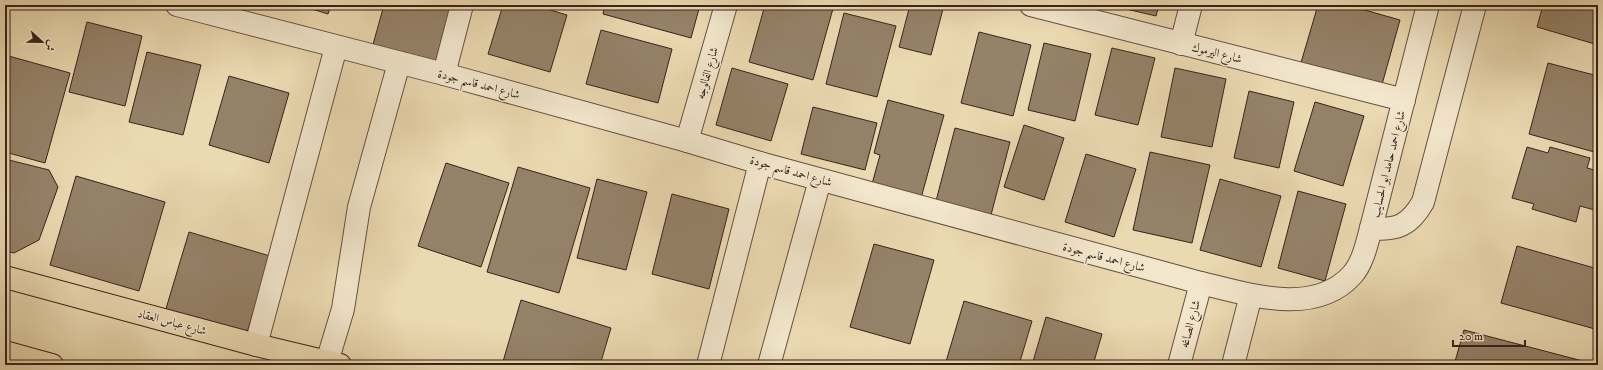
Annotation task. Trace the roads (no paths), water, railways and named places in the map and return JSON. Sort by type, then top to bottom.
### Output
[{"type":"main road","name":"شارع عباس العقاد","points":[[5,277],[256,345],[333,363]]},
{"type":"main road","points":[[5,352],[52,365]]},
{"type":"street","name":"شارع احمد قاسم جودة","points":[[177,5],[215,10],[336,47],[444,74],[687,141],[820,180],[1250,295],[1272,298],[1306,298],[1322,295],[1338,287],[1353,275],[1371,228]]},
{"type":"street","points":[[444,74],[462,5]]},
{"type":"street","name":"شارع الفالوجه","points":[[687,141],[726,5]]},
{"type":"street","name":"شارع اليرموك","points":[[1031,5],[1404,100]]},
{"type":"street","points":[[1181,44],[1191,5]]},
{"type":"street","name":"شارع احمد حامد ابو الحسايب","points":[[1428,5],[1371,228],[1386,230],[1398,227],[1408,222],[1417,213],[1423,202],[1475,5]]},
{"type":"street","points":[[256,345],[336,47]]},
{"type":"street","points":[[333,363],[359,207],[399,63]]},
{"type":"street","points":[[708,365],[760,163]]},
{"type":"street","points":[[769,365],[820,180]]},
{"type":"street","name":"شارع الصاغه","points":[[1179,365],[1201,283]]},
{"type":"street","points":[[1233,365],[1250,295]]}]
